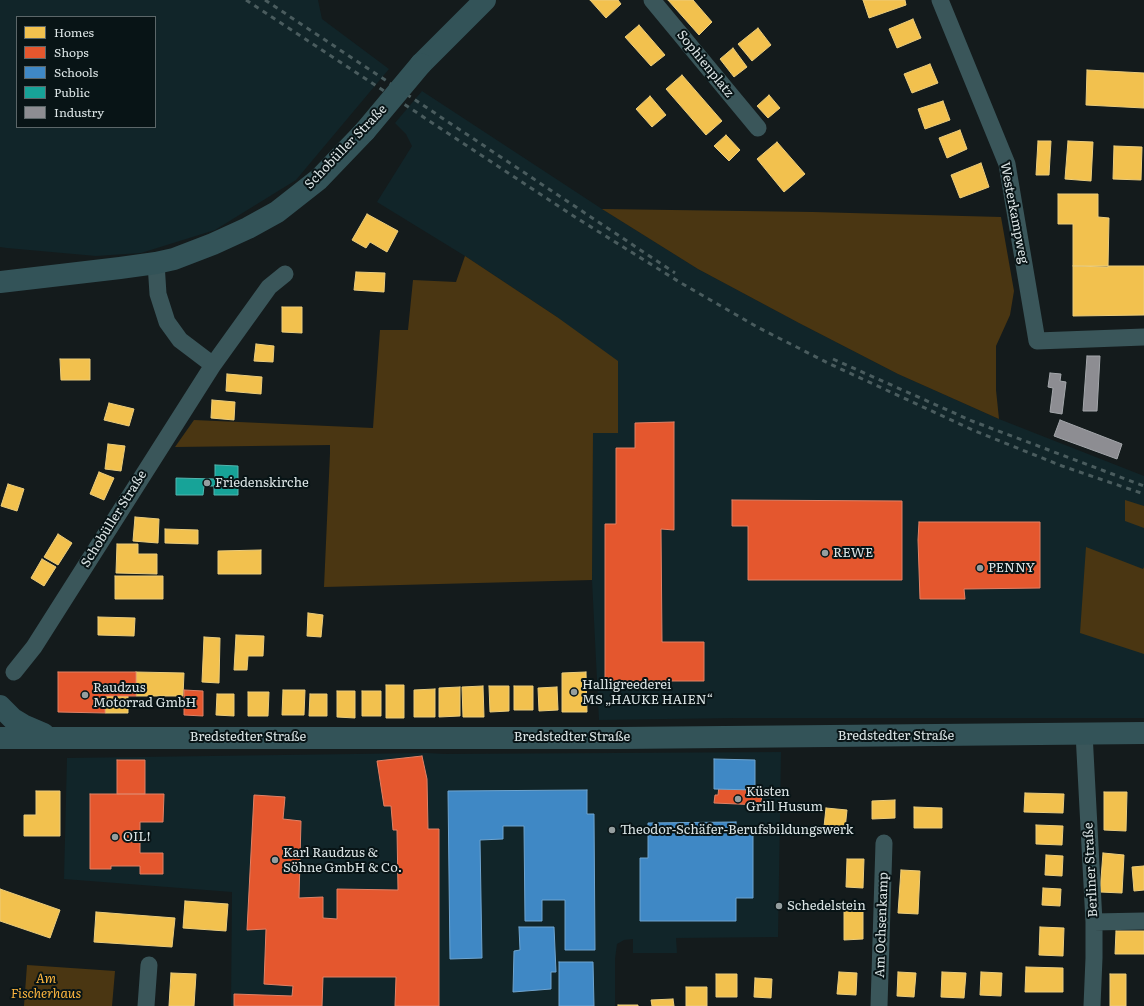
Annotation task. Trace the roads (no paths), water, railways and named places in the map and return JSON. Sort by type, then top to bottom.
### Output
[{"type":"main road","name":"Schobüller Straße","points":[[0,282],[120,268],[174,259],[248,228],[277,212],[319,179],[365,131],[421,64],[485,0]]},
{"type":"main road","points":[[0,706],[18,723],[55,738]]},
{"type":"main road","name":"Bredstedter Straße","points":[[0,738],[620,738],[1144,733]]},
{"type":"street","name":"Sophienplatz","points":[[652,0],[758,128]]},
{"type":"street","name":"Westerkampweg","points":[[940,0],[1007,164],[1037,341],[1144,337]]},
{"type":"street","points":[[156,263],[158,294],[167,322],[180,340],[213,366]]},
{"type":"street","name":"Schobüller Straße","points":[[14,672],[34,647],[213,366],[269,287],[285,274]]},
{"type":"street","name":"Berliner Straße","points":[[1084,733],[1094,922],[1092,1006]]},
{"type":"street","name":"Am Ochsenkamp","points":[[879,1006],[884,843]]},
{"type":"street","points":[[1094,922],[1144,921]]},
{"type":"street","points":[[146,1006],[149,965]]},
{"type":"railway","points":[[246,0],[575,217],[681,283],[759,328],[830,364],[975,431],[1062,466],[1144,494]]},
{"type":"railway","points":[[265,0],[675,273]]},
{"type":"railway","points":[[833,359],[972,421],[1144,486]]},
{"type":"place","name":"Friedenskirche","points":[[207,483]]},
{"type":"place","name":"REWE","points":[[825,553]]},
{"type":"place","name":"PENNY","points":[[980,568]]},
{"type":"place","name":"Halligreederei MS „HAUKE HAIEN“","points":[[574,692]]},
{"type":"place","name":"Raudzus Motorrad GmbH","points":[[85,695]]},
{"type":"place","name":"Küsten Grill Husum","points":[[738,799]]},
{"type":"place","name":"Theodor-Schäfer-Berufsbildungswerk","points":[[612,830]]},
{"type":"place","name":"OIL!","points":[[115,837]]},
{"type":"place","name":"Karl Raudzus & Söhne GmbH & Co.","points":[[275,860]]},
{"type":"place","name":"Schedelstein","points":[[779,906]]},
{"type":"park label","name":"Am Fischerhaus","points":[[46,986]]}]
